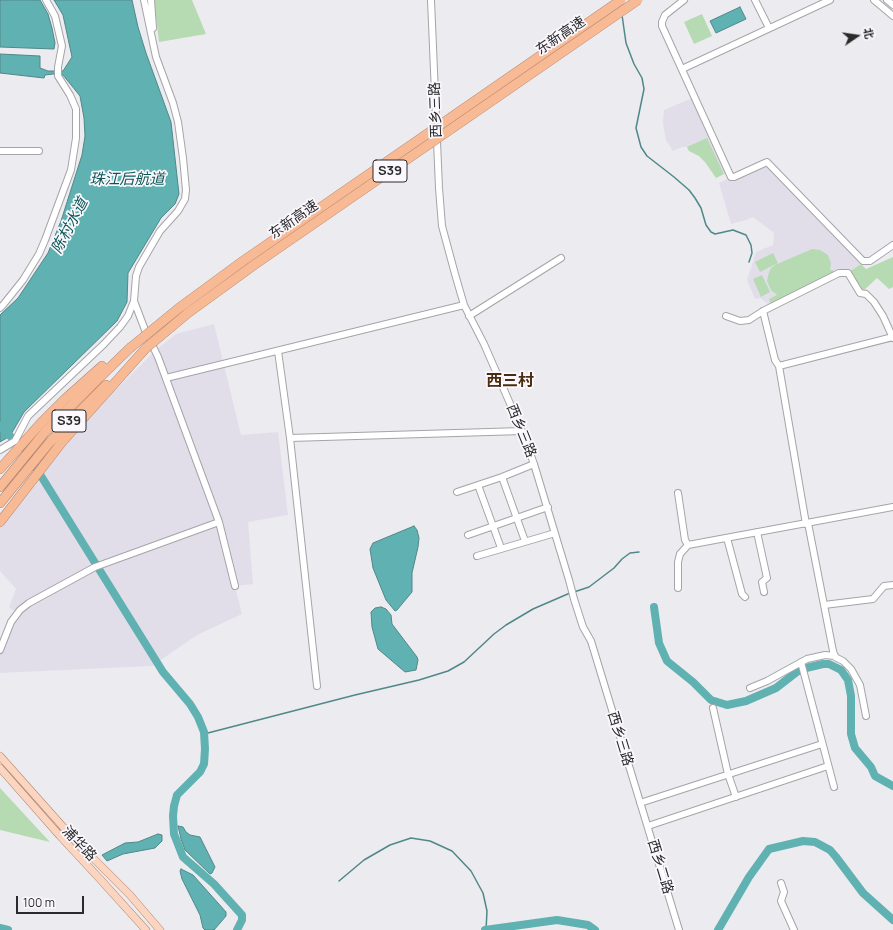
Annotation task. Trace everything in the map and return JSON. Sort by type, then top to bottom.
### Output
[{"type":"highway","name":"东新高速","points":[[0,487],[45,432],[100,377],[130,348],[179,308],[249,256],[621,0]]},
{"type":"highway","name":"东新高速","points":[[0,503],[35,459],[96,393],[146,348],[206,300],[272,251],[638,0]]},
{"type":"highway","points":[[0,469],[65,399],[106,364],[130,348]]},
{"type":"highway","points":[[0,522],[77,424],[146,348]]},
{"type":"main road","name":"浦华路","points":[[0,756],[73,838],[130,895],[160,930]]},
{"type":"main road","name":"浦华路","points":[[0,768],[146,930]]},
{"type":"street","points":[[0,308],[23,280],[39,254],[71,170],[76,138],[76,109],[70,95],[58,76],[62,46],[55,16],[46,0]]},
{"type":"street","points":[[0,450],[15,441],[28,416],[120,327],[128,316],[134,301],[136,276],[139,267],[160,231],[182,206],[185,199],[186,190],[178,122],[173,103],[156,57],[144,0]]},
{"type":"street","points":[[151,0],[156,57]]},
{"type":"street","name":"西乡三路","points":[[431,0],[442,226],[464,305],[484,344],[522,431],[534,464],[548,507],[574,599],[584,627],[591,641],[640,804]]},
{"type":"street","points":[[684,0],[668,12],[662,22],[662,26],[731,177],[768,162],[863,261],[870,260],[893,245]]},
{"type":"street","points":[[756,0],[769,28]]},
{"type":"street","points":[[682,68],[830,0]]},
{"type":"street","points":[[874,0],[893,16]]},
{"type":"street","points":[[887,0],[893,5]]},
{"type":"street","points":[[0,151],[39,151]]},
{"type":"street","points":[[469,316],[561,258]]},
{"type":"street","points":[[726,316],[740,321],[749,320],[763,311],[839,273],[848,273],[860,293],[866,294],[874,302],[883,316],[893,338],[780,366]]},
{"type":"street","points":[[134,301],[145,330],[158,357],[219,522],[235,586]]},
{"type":"street","points":[[166,378],[464,305]]},
{"type":"street","points":[[763,311],[776,360],[780,366],[807,523],[834,656]]},
{"type":"street","points":[[278,351],[290,438],[317,686]]},
{"type":"street","points":[[290,438],[522,431]]},
{"type":"street","points":[[457,492],[502,478],[534,464]]},
{"type":"street","points":[[502,478],[525,541]]},
{"type":"street","points":[[478,485],[501,548]]},
{"type":"street","points":[[678,493],[688,545]]},
{"type":"street","points":[[468,535],[548,507]]},
{"type":"street","points":[[678,588],[678,562],[680,554],[688,545],[893,507]]},
{"type":"street","points":[[0,650],[11,622],[20,610],[34,601],[95,567],[219,522]]},
{"type":"street","points":[[757,532],[767,578],[762,582],[764,592]]},
{"type":"street","points":[[477,556],[555,533]]},
{"type":"street","points":[[727,538],[742,594],[745,597]]},
{"type":"street","points":[[824,606],[873,599],[884,586],[893,585]]},
{"type":"street","points":[[750,688],[767,682],[807,659],[825,655],[834,656],[851,669],[860,685],[866,716]]},
{"type":"street","points":[[801,662],[834,788]]},
{"type":"street","points":[[713,708],[728,774],[736,797]]},
{"type":"street","points":[[640,804],[822,744]]},
{"type":"street","points":[[648,826],[828,766]]},
{"type":"street","name":"西乡二路","points":[[640,804],[680,930]]},
{"type":"street","points":[[782,883],[784,892],[781,901],[794,930]]},
{"type":"shaded area","points":[[695,97],[729,172],[716,178],[712,170],[699,156],[689,151],[687,147],[682,147],[673,151],[666,140],[663,123],[664,110]]},
{"type":"shaded area","points":[[767,166],[861,264],[848,273],[839,273],[772,307],[760,298],[755,299],[747,280],[756,252],[773,245],[774,233],[753,217],[731,224],[719,183],[731,177],[736,176],[737,179]]},
{"type":"shaded area","points":[[214,324],[241,435],[278,432],[288,515],[248,522],[253,584],[235,586],[242,614],[197,635],[152,666],[0,673],[0,650],[17,613],[9,607],[16,589],[0,571],[0,527],[95,410],[156,350],[176,334]]},
{"type":"green space","points":[[154,0],[192,0],[206,34],[159,42]]},
{"type":"green space","points":[[702,14],[712,36],[694,44],[684,22]]},
{"type":"green space","points":[[707,138],[724,174],[716,178],[705,162],[699,156],[689,151],[687,147]]},
{"type":"green space","points":[[812,249],[820,250],[828,255],[831,263],[830,270],[833,270],[834,274],[771,304],[769,299],[777,295],[771,290],[767,281],[771,268]]},
{"type":"green space","points":[[773,253],[778,263],[760,272],[755,262]]},
{"type":"green space","points":[[893,257],[893,287],[889,289],[877,278],[862,292],[849,272],[861,264],[866,269]]},
{"type":"green space","points":[[762,275],[770,292],[761,297],[753,279]]},
{"type":"green space","points":[[0,788],[50,842],[0,830]]},
{"type":"water","points":[[0,0],[40,0],[48,14],[52,28],[55,43],[54,49],[0,47]]},
{"type":"water","name":"珠江后航道","points":[[54,0],[132,0],[146,53],[171,122],[179,194],[175,204],[161,218],[128,273],[127,302],[117,321],[24,412],[10,436],[0,442],[0,315],[18,298],[48,253],[61,221],[82,155],[85,136],[84,118],[80,96],[63,75],[45,75],[44,78],[0,73],[0,54],[40,56],[40,68],[48,71],[63,71],[72,57],[63,15]]},
{"type":"water","points":[[740,7],[746,19],[716,33],[710,21]]},
{"type":"water","points":[[414,526],[417,530],[419,538],[412,573],[412,592],[395,611],[386,600],[373,568],[370,549],[373,543]]},
{"type":"water","points":[[381,607],[386,609],[391,615],[392,624],[417,657],[418,660],[416,670],[405,672],[378,649],[372,627],[371,612],[375,608]]},
{"type":"water","points":[[178,826],[183,827],[190,835],[200,837],[215,867],[212,873],[210,874],[185,850]]},
{"type":"water","points":[[158,834],[162,835],[162,841],[155,848],[123,854],[107,861],[102,855],[125,843],[138,842]]},
{"type":"water","points":[[181,869],[193,875],[226,912],[226,916],[214,930],[205,930],[203,928],[200,915],[182,879]]},
{"type":"waterway","points":[[622,15],[626,43],[634,64],[642,78],[644,89],[636,128],[641,147],[647,156],[689,190],[701,208],[706,225],[711,232],[715,234],[733,230],[746,235],[751,245],[752,253],[749,262]]},
{"type":"waterway","points":[[0,426],[23,447],[163,672],[190,704],[198,717],[204,732],[204,764],[200,772],[177,795],[173,816],[174,834],[183,857],[214,884],[242,915],[242,920],[237,930]]},
{"type":"waterway","points":[[574,592],[589,587],[614,568],[630,553],[639,552]]},
{"type":"waterway","points":[[204,734],[419,680],[448,671],[464,662],[506,625],[533,609],[570,593]]},
{"type":"waterway","points":[[654,607],[659,643],[667,661],[693,682],[711,700],[727,705],[746,701],[776,688],[798,671],[823,664],[829,664],[841,670],[848,680],[851,696],[851,734],[855,748],[871,767],[875,776],[893,786]]},
{"type":"waterway","points":[[339,881],[364,860],[390,845],[411,838],[430,841],[452,851],[471,871],[483,893],[487,911],[486,930]]},
{"type":"waterway","points":[[718,930],[749,877],[769,849],[803,841],[815,842],[830,850],[863,893],[893,920]]},
{"type":"waterway","points":[[485,930],[557,920],[588,925],[595,930]]},
{"type":"waterway","points":[[0,928],[8,930]]},
{"type":"district","name":"西三村","points":[[510,382]]},
{"type":"water label","name":"陈村水道","points":[[70,226]]}]
